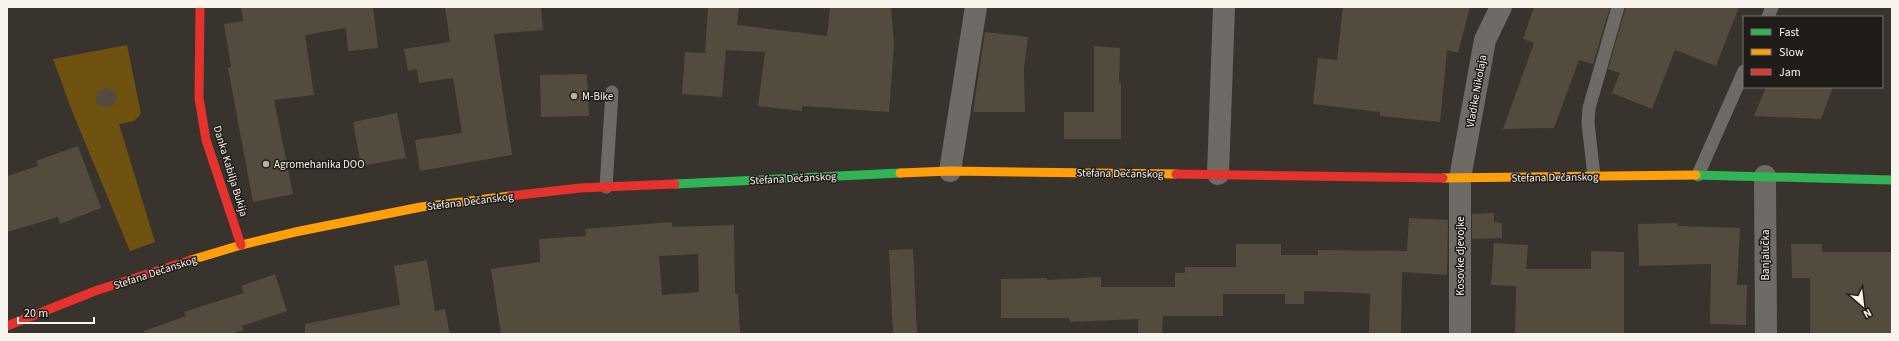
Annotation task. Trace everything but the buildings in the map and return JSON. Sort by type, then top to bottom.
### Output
[{"type":"main road","name":"Danka Kabilja Bukija","points":[[200,7],[199,98],[206,140],[241,245]]},
{"type":"main road","name":"Stefana Dečanskog","points":[[7,326],[95,291],[241,245],[295,232],[421,207],[580,188],[950,171],[1460,178],[1698,175],[1892,180]]},
{"type":"street","points":[[950,171],[976,7]]},
{"type":"street","points":[[1218,174],[1224,7]]},
{"type":"street","name":"Vladike Nikolaja","points":[[1460,178],[1485,40],[1501,7]]},
{"type":"street","name":"Banjalučka","points":[[1765,176],[1766,334]]},
{"type":"street","name":"Kosovke djevojke","points":[[1460,178],[1460,334]]},
{"type":"lane","points":[[1594,176],[1588,123],[1590,108],[1618,7]]},
{"type":"lane","points":[[1698,175],[1743,73]]},
{"type":"lane","points":[[606,187],[612,92]]},
{"type":"shaded area","points":[[127,45],[141,114],[134,121],[119,124],[155,242],[130,251],[72,111],[53,59]]},
{"type":"traffic: fast","points":[[675,184],[900,173]]},
{"type":"traffic: fast","points":[[1696,175],[1892,180]]},
{"type":"traffic: slow","points":[[900,173],[950,171],[1176,174]]},
{"type":"traffic: slow","points":[[1443,178],[1696,175]]},
{"type":"traffic: slow","points":[[191,260],[241,245],[295,232],[421,207],[510,196]]},
{"type":"traffic: jam","points":[[200,7],[199,98],[206,140],[241,245]]},
{"type":"traffic: jam","points":[[1176,174],[1443,178]]},
{"type":"traffic: jam","points":[[510,196],[580,188],[675,184]]},
{"type":"traffic: jam","points":[[7,326],[95,291],[191,260]]},
{"type":"place","name":"M-Bike","points":[[574,96]]},
{"type":"place","name":"Agromehanika DOO","points":[[266,164]]}]
